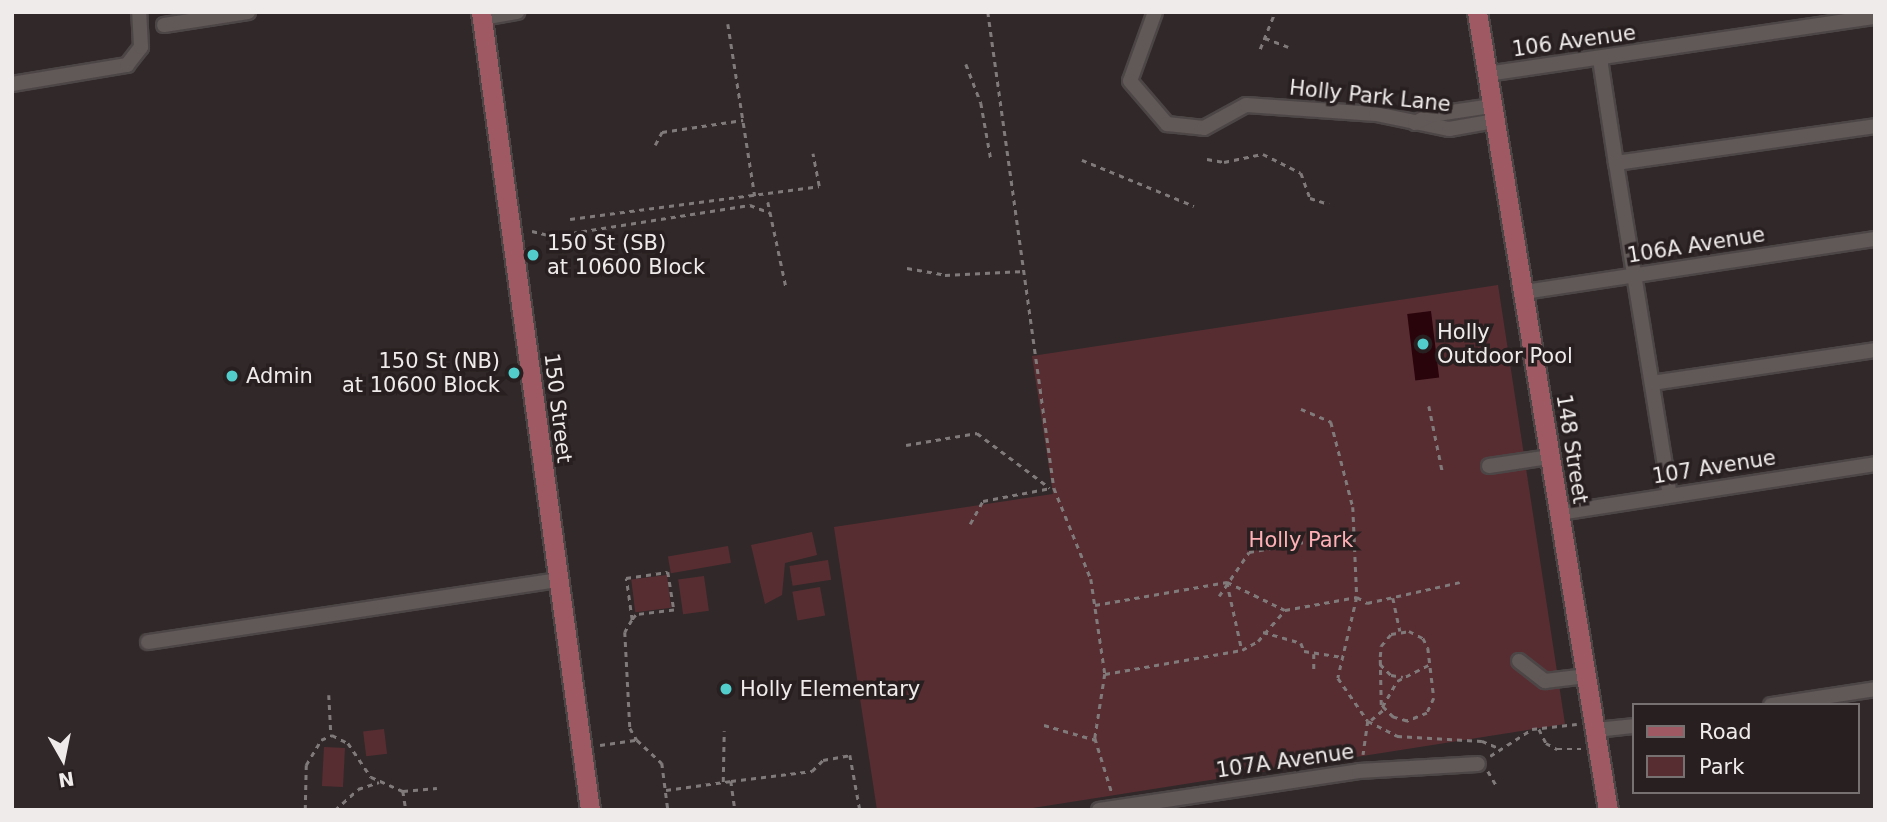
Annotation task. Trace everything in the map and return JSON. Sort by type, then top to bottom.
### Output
[{"type":"main road","name":"148 Street","points":[[1477,12],[1608,810]]},
{"type":"main road","name":"150 Street","points":[[481,15],[590,810]]},
{"type":"street","points":[[12,84],[127,65],[141,47],[139,12]]},
{"type":"street","points":[[164,25],[248,12]]},
{"type":"street","points":[[481,15],[517,12]]},
{"type":"street","name":"Holly Park Lane","points":[[1155,12],[1130,81],[1167,124],[1204,128],[1246,105],[1376,114],[1449,129],[1494,113]]},
{"type":"street","name":"106 Avenue","points":[[1487,74],[1875,17]]},
{"type":"street","points":[[1600,59],[1632,276],[1670,495]]},
{"type":"street","points":[[1616,163],[1875,126]]},
{"type":"street","name":"106A Avenue","points":[[1524,292],[1875,239]]},
{"type":"street","points":[[1651,383],[1875,350]]},
{"type":"street","points":[[1489,466],[1550,457]]},
{"type":"street","name":"107 Avenue","points":[[1559,513],[1875,464]]},
{"type":"street","points":[[148,642],[558,580]]},
{"type":"street","points":[[1519,661],[1545,681],[1587,676]]},
{"type":"street","points":[[1784,703],[1875,689]]},
{"type":"street","points":[[1596,730],[1632,726]]},
{"type":"street","name":"107A Avenue","points":[[1099,810],[1359,771],[1478,764]]},
{"type":"path","points":[[988,12],[1025,271],[1052,488],[1088,570],[1105,674],[1096,740],[1114,798]]},
{"type":"path","points":[[1260,49],[1275,12]]},
{"type":"path","points":[[728,24],[755,196]]},
{"type":"path","points":[[1265,38],[1288,47]]},
{"type":"path","points":[[966,64],[981,103],[990,159]]},
{"type":"path","points":[[654,145],[662,132],[743,120]]},
{"type":"path","points":[[570,219],[818,186],[813,154]]},
{"type":"path","points":[[1207,159],[1224,162],[1263,154],[1301,173],[1310,198],[1329,204]]},
{"type":"path","points":[[1082,160],[1194,206]]},
{"type":"path","points":[[768,202],[786,287]]},
{"type":"path","points":[[532,231],[552,236],[750,205],[771,213]]},
{"type":"path","points":[[907,268],[944,275],[1025,271]]},
{"type":"path","points":[[1429,406],[1443,474]]},
{"type":"path","points":[[1301,408],[1331,422],[1348,480],[1355,533],[1357,597],[1338,678],[1370,721],[1397,736],[1482,741],[1500,749]]},
{"type":"path","points":[[905,445],[977,433],[1052,488]]},
{"type":"path","points":[[970,524],[983,501],[1052,488]]},
{"type":"path","points":[[1219,596],[1249,552],[1355,533]]},
{"type":"path","points":[[632,620],[626,578],[668,572],[674,610],[636,615],[625,632],[624,650],[630,728],[637,740],[662,763],[668,810]]},
{"type":"path","points":[[1095,605],[1227,582],[1285,610],[1357,597],[1367,603],[1460,582]]},
{"type":"path","points":[[1227,582],[1242,650]]},
{"type":"path","points":[[1393,598],[1400,631]]},
{"type":"path","points":[[1105,674],[1242,650],[1258,641],[1272,621],[1282,619],[1285,610]]},
{"type":"path","points":[[1383,708],[1407,721],[1427,713],[1434,698],[1432,663],[1423,638],[1400,631]]},
{"type":"path","points":[[1383,708],[1381,646],[1400,631]]},
{"type":"path","points":[[1263,632],[1301,643],[1304,651],[1344,657]]},
{"type":"path","points":[[1314,654],[1314,671]]},
{"type":"path","points":[[1380,663],[1391,675],[1403,677]]},
{"type":"path","points":[[1360,765],[1370,721],[1383,708],[1403,677],[1432,663]]},
{"type":"path","points":[[329,695],[331,735]]},
{"type":"path","points":[[1478,764],[1539,728],[1573,723],[1596,730]]},
{"type":"path","points":[[1044,725],[1096,740]]},
{"type":"path","points":[[1539,728],[1546,743],[1557,749],[1584,748]]},
{"type":"path","points":[[723,782],[724,732]]},
{"type":"path","points":[[331,735],[348,743],[379,782],[402,791],[437,788]]},
{"type":"path","points":[[305,810],[306,765],[321,740],[331,735]]},
{"type":"path","points":[[600,745],[637,740]]},
{"type":"path","points":[[666,790],[812,771],[823,760],[850,755],[860,810]]},
{"type":"path","points":[[732,781],[735,810]]},
{"type":"path","points":[[335,810],[358,789],[379,782]]},
{"type":"path","points":[[402,791],[407,810]]},
{"type":"green space","name":"Holly Park","points":[[1498,285],[1565,724],[1020,810],[877,810],[834,527],[1053,494],[1032,356]]},
{"type":"green space","points":[[812,532],[817,555],[785,563],[782,595],[765,604],[751,545]]},
{"type":"green space","points":[[728,546],[731,563],[671,573],[668,557]]},
{"type":"green space","points":[[828,560],[831,580],[793,586],[789,566]]},
{"type":"green space","points":[[667,575],[671,608],[635,612],[631,579]]},
{"type":"green space","points":[[704,576],[709,611],[683,614],[678,580]]},
{"type":"green space","points":[[820,587],[825,616],[797,620],[792,592]]},
{"type":"green space","points":[[384,729],[387,754],[366,756],[363,732]]},
{"type":"green space","points":[[324,747],[345,748],[343,787],[322,786]]},
{"type":"shaded area","points":[[1431,311],[1439,378],[1415,380],[1407,314]]},
{"type":"place","name":"150 St (SB) at 10600 Block","points":[[533,255]]},
{"type":"place","name":"Holly Outdoor Pool","points":[[1423,344]]},
{"type":"place","name":"150 St (NB) at 10600 Block","points":[[514,373]]},
{"type":"place","name":"Admin","points":[[232,376]]},
{"type":"place","name":"Holly Elementary","points":[[726,689]]}]
